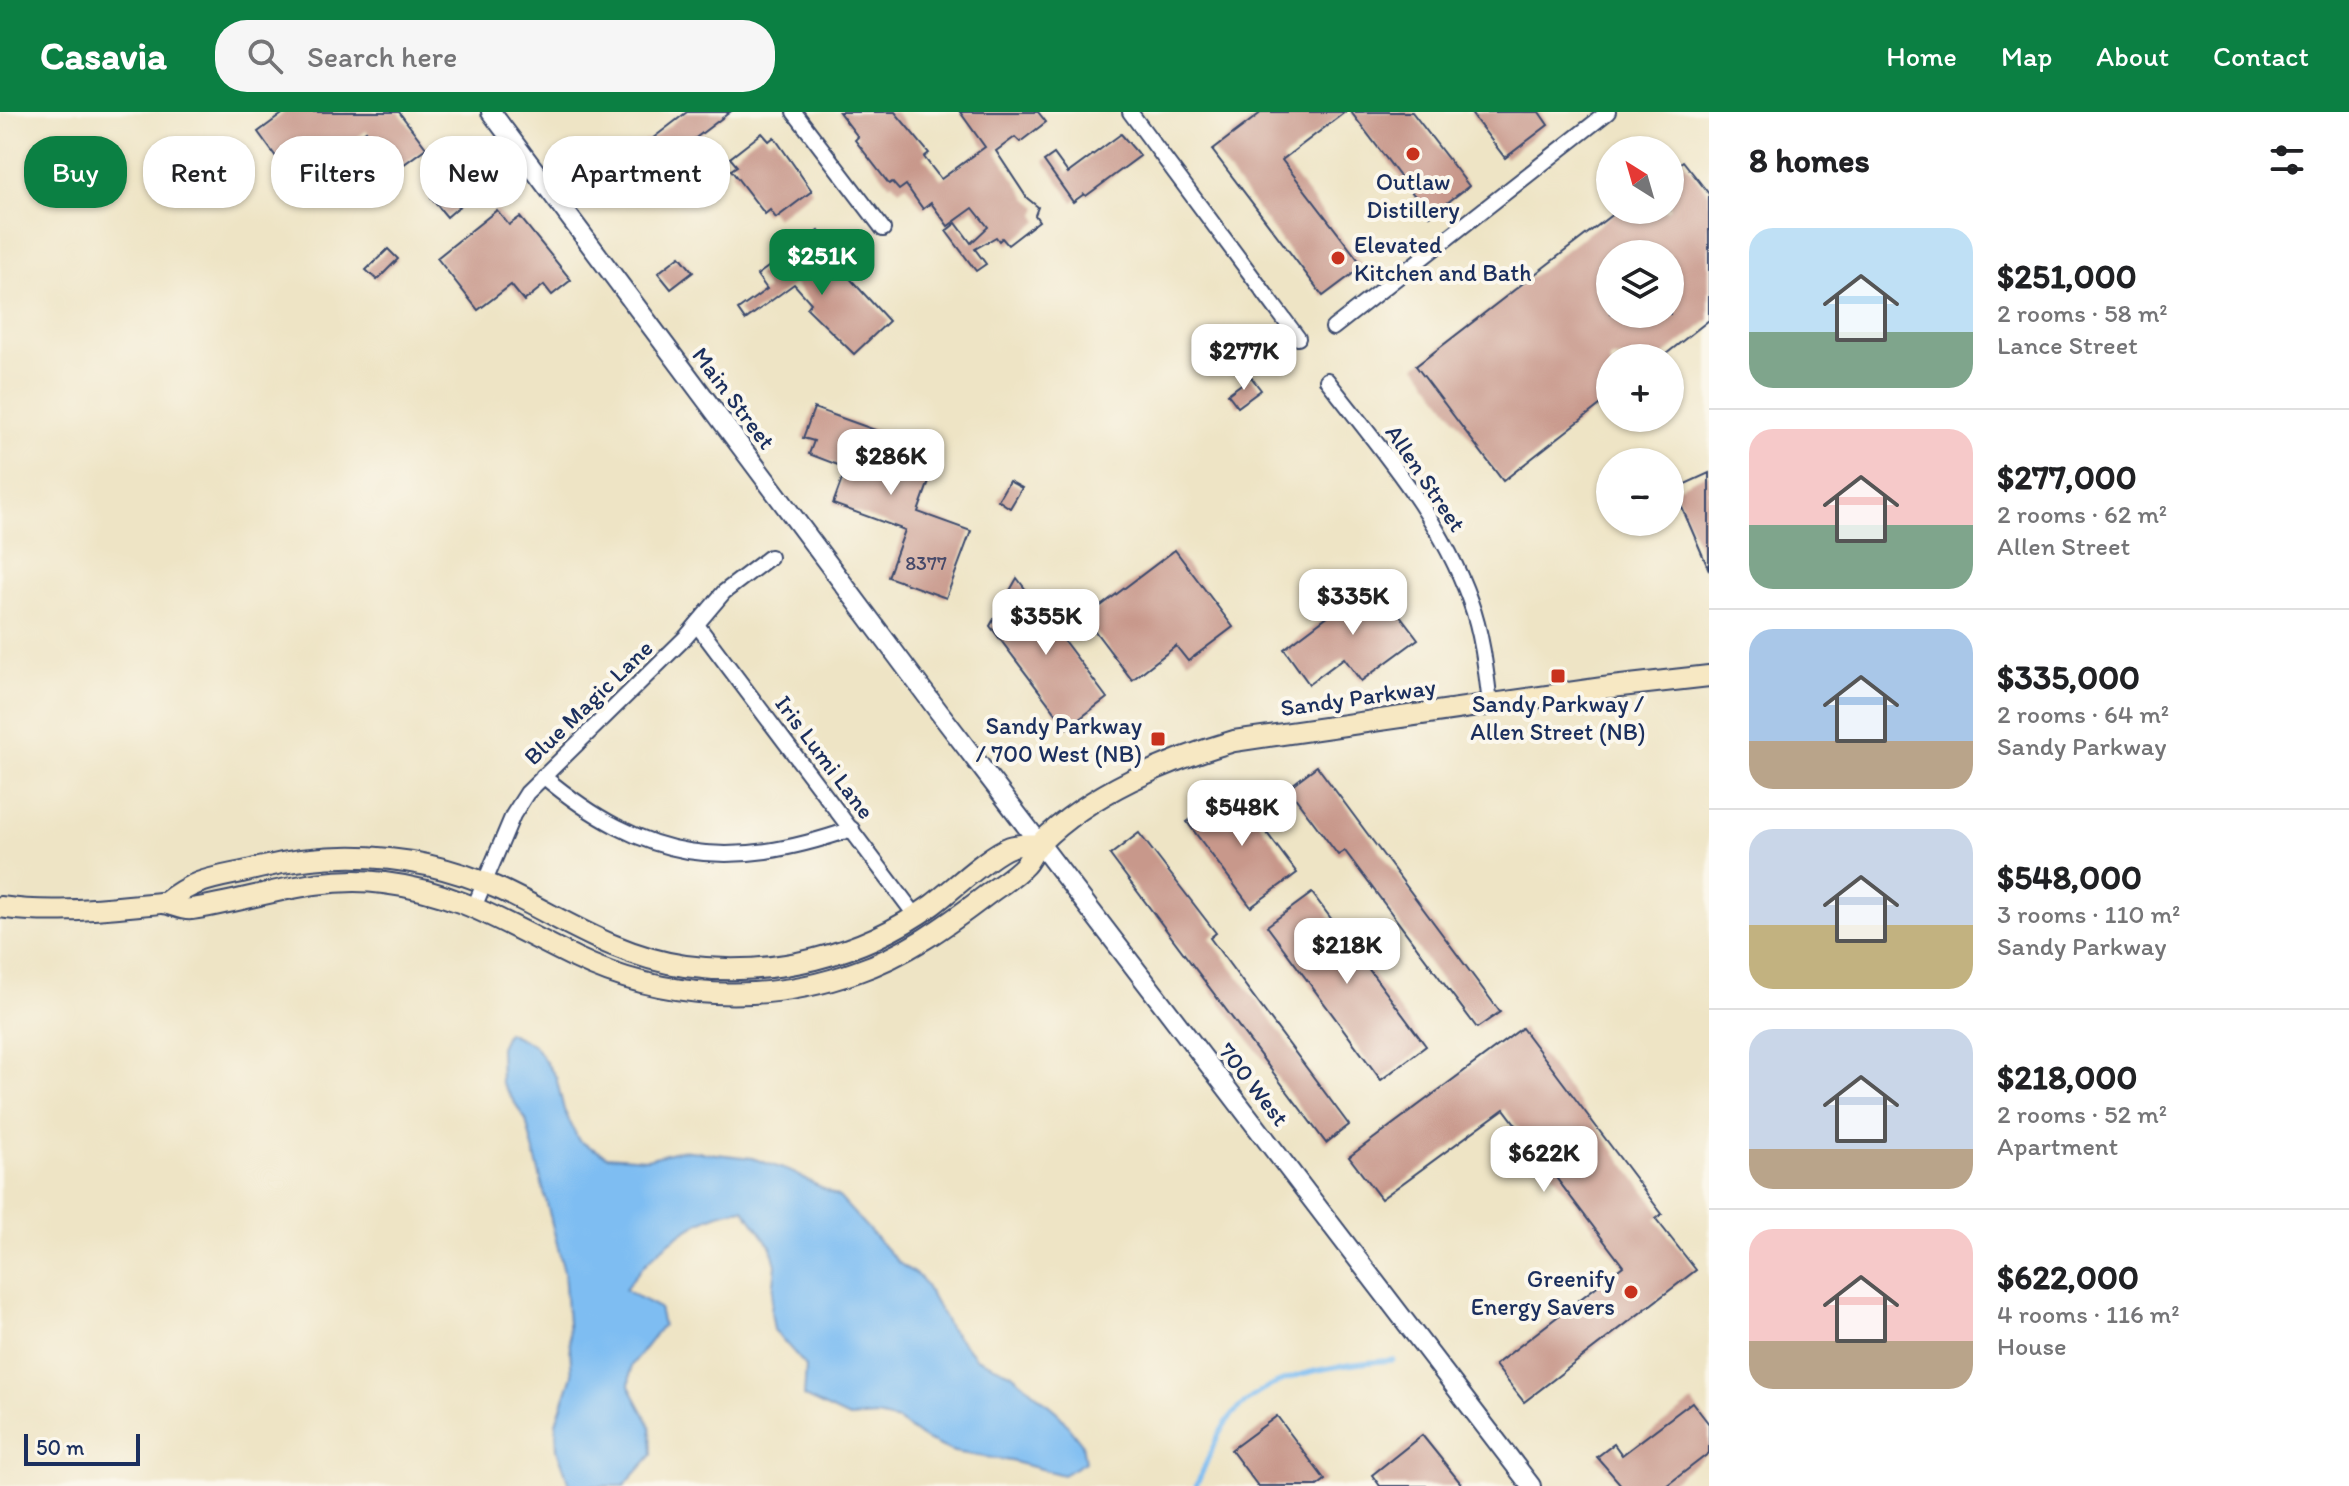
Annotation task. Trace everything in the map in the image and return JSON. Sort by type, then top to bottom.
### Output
[{"type":"main road","name":"Sandy Parkway","points":[[1040,844],[1114,790],[1176,758],[1234,741],[1709,676]]},
{"type":"main road","points":[[0,907],[89,912],[165,903],[187,910],[292,886],[358,881],[416,888],[475,905],[585,962],[632,980],[699,993],[772,992],[855,973],[930,937],[1024,867],[1040,844]]},
{"type":"main road","points":[[165,903],[187,884],[291,861],[332,856],[416,862],[484,883],[613,947],[661,962],[711,969],[762,968],[814,960],[871,940],[916,916],[1008,847],[1040,844]]},
{"type":"street","name":"Main Street","points":[[491,112],[939,712]]},
{"type":"street","points":[[794,112],[883,229]]},
{"type":"street","points":[[1130,112],[1298,338]]},
{"type":"street","points":[[1333,328],[1608,112]]},
{"type":"street","name":"Allen Street","points":[[1327,380],[1411,487],[1444,540],[1471,602],[1490,704]]},
{"type":"street","name":"Blue Magic Lane","points":[[475,905],[513,815],[543,776],[697,625],[724,592],[770,557]]},
{"type":"street","name":"Iris Lumi Lane","points":[[697,625],[916,916]]},
{"type":"street","name":"700 West","points":[[939,712],[1531,1486]]},
{"type":"street","points":[[543,776],[574,800],[645,840],[688,853],[761,854],[852,829]]},
{"type":"water","points":[[507,1032],[534,1045],[556,1077],[564,1110],[579,1141],[607,1156],[647,1159],[681,1150],[752,1158],[792,1172],[839,1197],[899,1263],[922,1279],[950,1329],[976,1358],[1011,1373],[1057,1412],[1082,1444],[1085,1462],[1063,1475],[1010,1461],[954,1452],[924,1439],[898,1421],[877,1416],[849,1418],[804,1397],[806,1366],[774,1330],[771,1311],[776,1265],[771,1247],[744,1209],[727,1212],[693,1226],[647,1262],[625,1290],[659,1308],[663,1325],[631,1366],[629,1386],[651,1427],[652,1455],[624,1486],[570,1486],[557,1449],[556,1423],[572,1375],[564,1272],[526,1120],[501,1082],[500,1047]]},
{"type":"building","points":[[285,112],[399,112],[420,140],[420,152],[404,164],[404,136],[370,136],[366,131],[359,136],[271,136],[271,150],[258,132]]},
{"type":"building","points":[[687,112],[730,112],[698,136],[656,136]]},
{"type":"building","points":[[839,112],[895,112],[929,153],[924,157],[941,179],[985,147],[960,112],[1038,112],[1046,122],[1020,142],[1015,137],[996,151],[1027,198],[1038,207],[1035,215],[1039,221],[1008,245],[1002,238],[999,241],[996,237],[975,249],[986,264],[976,271],[946,231],[956,223],[971,243],[988,227],[973,208],[948,226],[931,203],[923,209],[906,185],[899,190],[892,182],[889,184],[855,140],[858,137]]},
{"type":"building","points":[[1262,112],[1345,112],[1282,160],[1363,266],[1323,296],[1212,150]]},
{"type":"building","name":"Outlaw Distillery","points":[[1351,112],[1412,112],[1469,186],[1430,216]]},
{"type":"building","points":[[1470,112],[1539,112],[1548,125],[1505,158]]},
{"type":"building","points":[[762,133],[769,141],[774,137],[812,191],[776,218],[770,210],[765,214],[731,170],[737,166],[730,158]]},
{"type":"building","points":[[1121,134],[1140,156],[1086,196],[1084,194],[1073,202],[1044,161],[1054,154],[1068,173]]},
{"type":"building","points":[[1684,162],[1709,194],[1709,320],[1679,344],[1596,344],[1596,408],[1503,481],[1416,366],[1600,224],[1684,224]]},
{"type":"building","points":[[439,208],[457,208],[447,217]]},
{"type":"building","points":[[497,210],[509,225],[520,217],[571,280],[552,295],[544,285],[524,301],[511,285],[478,310],[437,258]]},
{"type":"building","points":[[819,231],[826,241],[801,259],[818,282],[834,268],[841,275],[844,272],[889,321],[854,354],[807,308],[811,303],[794,284],[745,320],[738,310],[767,289],[757,275]]},
{"type":"building","points":[[388,249],[398,259],[377,280],[366,270]]},
{"type":"building","points":[[680,256],[693,272],[671,289],[658,273]]},
{"type":"building","points":[[1252,332],[1270,356],[1249,371],[1231,347]]},
{"type":"building","points":[[1251,377],[1261,390],[1238,407],[1228,394]]},
{"type":"building","points":[[814,408],[939,453],[918,512],[971,531],[946,598],[888,577],[905,530],[833,504],[846,468],[809,454],[814,441],[803,438]]},
{"type":"building","points":[[1709,473],[1709,570],[1684,512],[1684,484]]},
{"type":"building","points":[[1009,481],[1022,488],[1010,508],[998,500]]},
{"type":"building","points":[[1175,550],[1233,627],[1188,661],[1176,646],[1132,680],[1085,618]]},
{"type":"building","points":[[1017,578],[1107,698],[1067,728],[990,626]]},
{"type":"building","points":[[1374,581],[1418,639],[1361,681],[1344,658],[1309,684],[1284,649]]},
{"type":"building","points":[[1317,766],[1500,1012],[1477,1028],[1345,851],[1338,855],[1288,788]]},
{"type":"building","points":[[1233,788],[1297,873],[1251,907],[1187,822]]},
{"type":"building","points":[[1139,833],[1216,933],[1210,938],[1349,1125],[1326,1143],[1110,855]]},
{"type":"building","points":[[1312,893],[1426,1046],[1381,1080],[1267,926]]},
{"type":"building","points":[[1522,1028],[1662,1214],[1656,1219],[1696,1270],[1524,1402],[1495,1365],[1623,1266],[1504,1109],[1381,1199],[1349,1157]]},
{"type":"building","points":[[1692,1402],[1709,1424],[1709,1453],[1666,1486],[1622,1486],[1597,1457],[1614,1444],[1622,1455]]},
{"type":"building","points":[[1277,1416],[1325,1480],[1317,1486],[1258,1486],[1231,1450]]},
{"type":"building","points":[[1422,1435],[1463,1486],[1380,1486],[1372,1475]]},
{"type":"waterway","points":[[1196,1486],[1222,1430],[1249,1399],[1286,1379],[1307,1373],[1393,1360]]},
{"type":"place","name":"Outlaw Distillery","points":[[1413,154]]},
{"type":"place","name":"Elevated Kitchen and Bath","points":[[1338,258]]},
{"type":"place","name":"Sandy Parkway / Allen Street (NB)","points":[[1558,676]]},
{"type":"place","name":"Sandy Parkway / 700 West (NB)","points":[[1158,739]]},
{"type":"place","name":"Greenify Energy Savers","points":[[1631,1292]]}]
